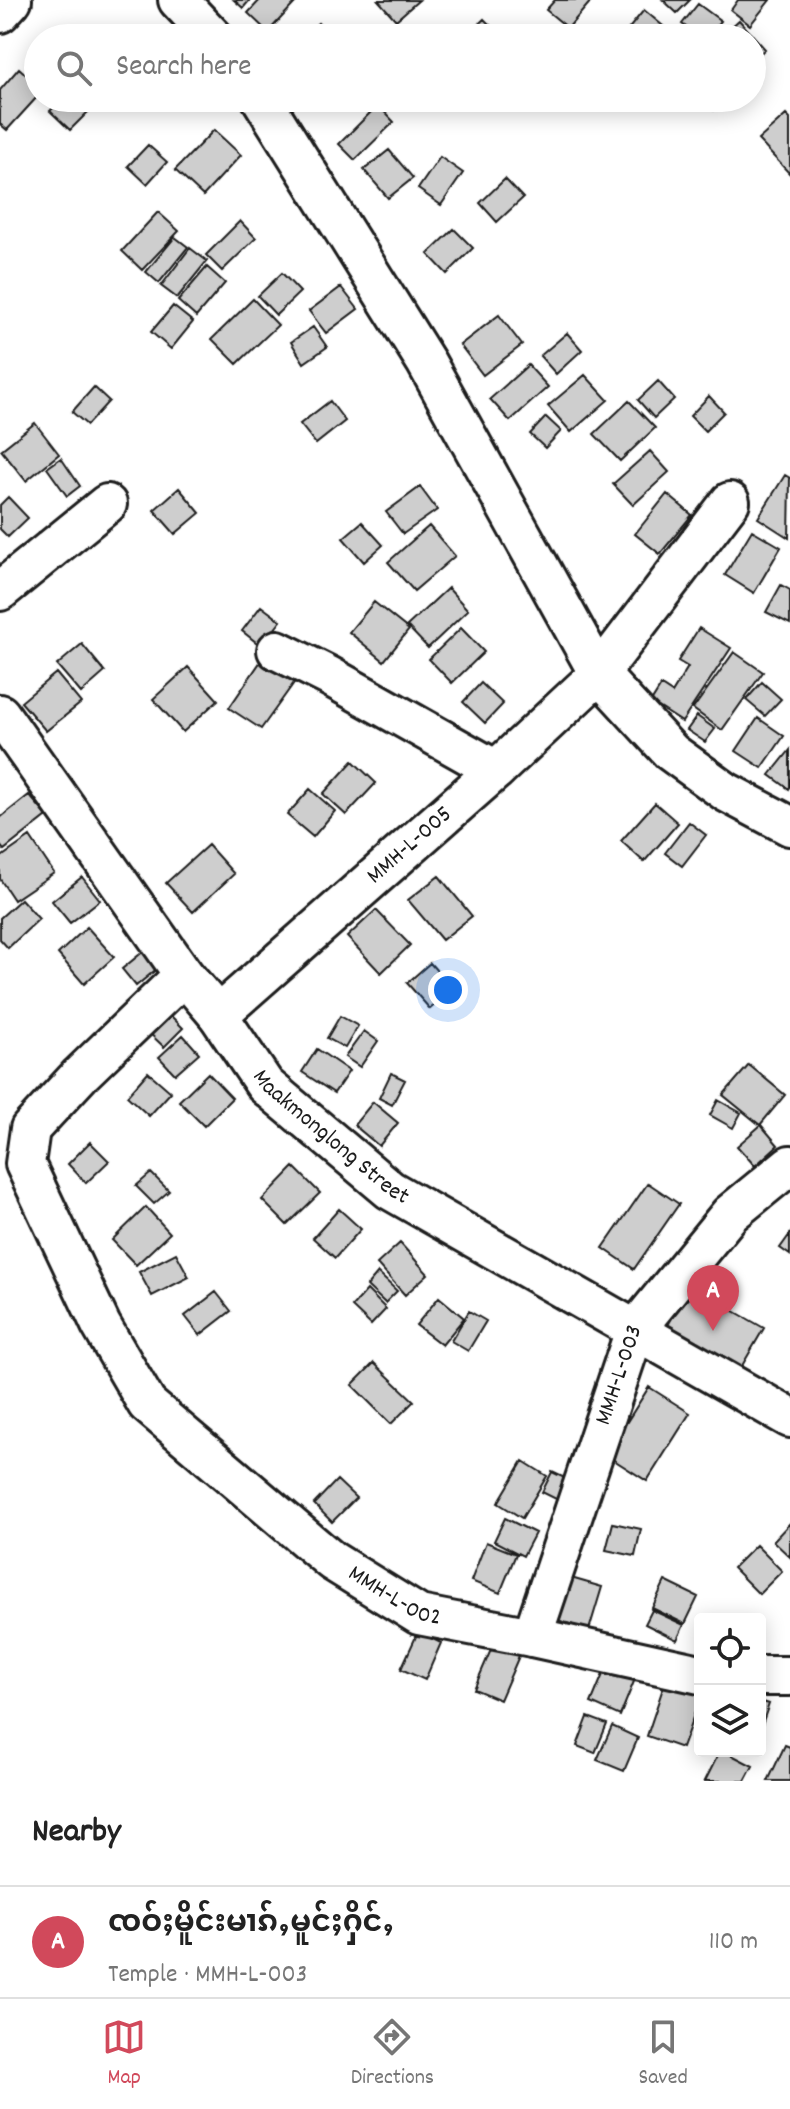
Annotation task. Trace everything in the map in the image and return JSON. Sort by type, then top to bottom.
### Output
[{"type":"street","points":[[0,13],[12,0]]},
{"type":"street","points":[[178,0],[201,24]]},
{"type":"street","points":[[270,112],[426,362],[599,674],[671,752],[726,792],[790,826]]},
{"type":"street","name":"MMH-L-005","points":[[218,1015],[496,770],[599,674],[730,502]]},
{"type":"street","points":[[0,591],[107,504]]},
{"type":"street","points":[[277,650],[496,770]]},
{"type":"street","name":"Maakmonglong Street","points":[[0,714],[184,975],[218,1015],[265,1085],[390,1190],[790,1418]]},
{"type":"street","name":"MMH-L-002","points":[[184,975],[80,1075],[30,1129],[25,1164],[101,1325],[147,1404],[332,1561],[419,1615],[694,1673]]},
{"type":"street","name":"MMH-L-003","points":[[532,1637],[635,1330],[730,1214],[790,1165]]},
{"type":"street","points":[[766,1676],[790,1676]]},
{"type":"building","points":[[234,0],[250,0],[243,8]]},
{"type":"building","points":[[260,0],[292,0],[295,3],[275,24],[260,24],[248,13]]},
{"type":"building","points":[[378,0],[419,0],[396,20]]},
{"type":"building","points":[[555,0],[592,0],[571,24],[563,24],[546,10]]},
{"type":"building","points":[[663,0],[690,0],[677,13]]},
{"type":"building","points":[[738,0],[770,0],[751,24],[731,10]]},
{"type":"building","points":[[698,4],[721,21],[719,24],[682,24]]},
{"type":"building","points":[[644,10],[661,24],[633,24]]},
{"type":"building","points":[[19,68],[24,72],[24,111],[7,130],[0,124],[0,90]]},
{"type":"building","points":[[51,112],[88,112],[70,130]]},
{"type":"building","points":[[371,112],[385,112],[394,122],[355,160],[339,144]]},
{"type":"building","points":[[786,115],[790,119],[790,174],[758,140]]},
{"type":"building","points":[[214,130],[241,155],[203,196],[175,170]]},
{"type":"building","points":[[148,145],[167,162],[147,184],[128,166]]},
{"type":"building","points":[[389,150],[413,178],[388,198],[364,170]]},
{"type":"building","points":[[440,157],[463,173],[441,205],[418,189]]},
{"type":"building","points":[[505,179],[523,198],[497,222],[480,203]]},
{"type":"building","points":[[158,212],[179,231],[142,270],[122,251]]},
{"type":"building","points":[[240,221],[256,238],[222,271],[206,255]]},
{"type":"building","points":[[454,229],[473,248],[447,274],[428,254]]},
{"type":"building","points":[[175,237],[188,247],[159,283],[146,272]]},
{"type":"building","points":[[190,248],[207,261],[177,298],[161,286]]},
{"type":"building","points":[[207,267],[225,283],[196,317],[178,301]]},
{"type":"building","points":[[282,273],[300,292],[276,315],[258,296]]},
{"type":"building","points":[[341,287],[358,309],[326,333],[309,311]]},
{"type":"building","points":[[253,299],[278,325],[237,364],[212,339]]},
{"type":"building","points":[[173,306],[193,322],[171,349],[151,332]]},
{"type":"building","points":[[499,315],[522,345],[483,375],[460,345]]},
{"type":"building","points":[[313,327],[327,347],[304,363],[291,342]]},
{"type":"building","points":[[567,333],[582,350],[556,374],[540,356]]},
{"type":"building","points":[[528,365],[548,387],[510,421],[490,399]]},
{"type":"building","points":[[585,375],[608,400],[571,432],[548,406]]},
{"type":"building","points":[[658,381],[674,399],[654,418],[638,400]]},
{"type":"building","points":[[94,387],[109,401],[87,425],[72,412]]},
{"type":"building","points":[[709,396],[724,412],[705,431],[690,416]]},
{"type":"building","points":[[330,401],[345,421],[316,444],[300,424]]},
{"type":"building","points":[[629,401],[655,428],[620,461],[594,434]]},
{"type":"building","points":[[546,417],[561,431],[545,448],[530,434]]},
{"type":"building","points":[[35,423],[59,454],[26,481],[1,450]]},
{"type":"building","points":[[650,451],[669,472],[633,505],[613,484]]},
{"type":"building","points":[[61,458],[80,486],[67,496],[47,468]]},
{"type":"building","points":[[785,475],[790,478],[789,538],[758,518]]},
{"type":"building","points":[[420,487],[437,510],[403,534],[386,512]]},
{"type":"building","points":[[179,488],[200,513],[175,534],[154,510]]},
{"type":"building","points":[[667,494],[692,515],[660,554],[635,534]]},
{"type":"building","points":[[8,497],[28,518],[8,537],[0,529],[0,505]]},
{"type":"building","points":[[362,522],[383,545],[364,562],[343,538]]},
{"type":"building","points":[[429,526],[455,556],[414,591],[388,562]]},
{"type":"building","points":[[752,530],[781,547],[754,593],[725,575]]},
{"type":"building","points":[[781,585],[790,590],[790,624],[766,612]]},
{"type":"building","points":[[448,588],[468,610],[428,648],[407,626]]},
{"type":"building","points":[[374,602],[409,630],[384,661],[349,632]]},
{"type":"building","points":[[261,606],[281,621],[261,646],[242,631]]},
{"type":"building","points":[[461,628],[484,652],[452,683],[429,659]]},
{"type":"building","points":[[699,628],[731,648],[682,722],[651,702],[661,686],[672,693],[688,667],[678,661]]},
{"type":"building","points":[[82,644],[105,672],[81,693],[57,665]]},
{"type":"building","points":[[734,652],[763,672],[722,730],[693,709]]},
{"type":"building","points":[[263,658],[296,680],[261,729],[229,708]]},
{"type":"building","points":[[188,667],[218,700],[183,732],[153,699]]},
{"type":"building","points":[[56,673],[81,703],[46,731],[21,702]]},
{"type":"building","points":[[762,682],[781,699],[765,716],[746,700]]},
{"type":"building","points":[[481,683],[503,704],[485,723],[463,702]]},
{"type":"building","points":[[697,716],[715,729],[705,742],[687,730]]},
{"type":"building","points":[[758,718],[784,736],[762,768],[736,751]]},
{"type":"building","points":[[790,750],[790,787],[789,789],[770,775]]},
{"type":"building","points":[[353,761],[376,783],[346,815],[323,794]]},
{"type":"building","points":[[310,789],[335,811],[313,837],[287,815]]},
{"type":"building","points":[[29,795],[47,816],[4,850],[0,845],[0,818]]},
{"type":"building","points":[[655,803],[678,823],[644,862],[621,841]]},
{"type":"building","points":[[689,822],[706,835],[682,866],[665,853]]},
{"type":"building","points":[[30,837],[54,873],[14,900],[0,879],[0,858]]},
{"type":"building","points":[[208,845],[234,874],[193,912],[166,883]]},
{"type":"building","points":[[439,876],[472,916],[442,940],[408,900]]},
{"type":"building","points":[[82,877],[100,900],[70,923],[52,901]]},
{"type":"building","points":[[21,899],[39,919],[8,948],[0,939],[0,918]]},
{"type":"building","points":[[376,910],[410,945],[381,973],[347,937]]},
{"type":"building","points":[[87,927],[114,957],[84,984],[58,954]]},
{"type":"building","points":[[150,946],[164,963],[136,986],[122,969]]},
{"type":"building","points":[[430,963],[453,989],[430,1009],[407,983]]},
{"type":"building","points":[[164,1009],[183,1028],[164,1047],[145,1029]]},
{"type":"building","points":[[340,1016],[358,1026],[345,1048],[327,1038]]},
{"type":"building","points":[[364,1031],[378,1041],[360,1067],[345,1057]]},
{"type":"building","points":[[183,1035],[199,1053],[175,1074],[159,1057]]},
{"type":"building","points":[[317,1049],[349,1071],[334,1093],[302,1072]]},
{"type":"building","points":[[749,1065],[785,1095],[760,1125],[723,1095]]},
{"type":"building","points":[[148,1072],[171,1092],[149,1116],[127,1096]]},
{"type":"building","points":[[208,1073],[232,1098],[204,1126],[179,1101]]},
{"type":"building","points":[[391,1073],[405,1080],[392,1105],[379,1098]]},
{"type":"building","points":[[718,1100],[741,1113],[733,1128],[710,1115]]},
{"type":"building","points":[[373,1102],[398,1123],[379,1146],[354,1125]]},
{"type":"building","points":[[761,1125],[778,1145],[755,1166],[737,1146]]},
{"type":"building","points":[[90,1142],[109,1161],[86,1183],[68,1164]]},
{"type":"building","points":[[294,1167],[320,1193],[287,1225],[262,1200]]},
{"type":"building","points":[[151,1173],[169,1191],[154,1204],[136,1186]]},
{"type":"building","points":[[648,1183],[679,1204],[634,1269],[603,1248]]},
{"type":"building","points":[[146,1207],[170,1233],[136,1265],[112,1240]]},
{"type":"building","points":[[339,1209],[361,1229],[335,1258],[313,1238]]},
{"type":"building","points":[[790,1234],[790,1255],[780,1248]]},
{"type":"building","points":[[400,1243],[428,1274],[405,1295],[377,1264]]},
{"type":"building","points":[[176,1253],[189,1277],[152,1296],[139,1272]]},
{"type":"building","points":[[378,1273],[397,1291],[385,1303],[367,1286]]},
{"type":"building","points":[[690,1286],[764,1328],[736,1376],[663,1334]]},
{"type":"building","points":[[367,1290],[386,1309],[371,1325],[352,1307]]},
{"type":"building","points":[[216,1292],[231,1311],[200,1335],[185,1316]]},
{"type":"building","points":[[439,1297],[464,1318],[442,1345],[416,1325]]},
{"type":"building","points":[[469,1311],[486,1321],[468,1351],[451,1341]]},
{"type":"building","points":[[374,1363],[414,1401],[391,1424],[352,1385]]},
{"type":"building","points":[[649,1387],[690,1413],[647,1481],[606,1455]]},
{"type":"building","points":[[523,1461],[547,1476],[522,1518],[498,1503]]},
{"type":"building","points":[[552,1472],[569,1480],[560,1501],[542,1492]]},
{"type":"building","points":[[337,1480],[356,1498],[332,1522],[314,1504]]},
{"type":"building","points":[[505,1518],[535,1533],[523,1556],[494,1541]]},
{"type":"building","points":[[613,1523],[641,1529],[635,1556],[606,1550]]},
{"type":"building","points":[[790,1523],[790,1557],[773,1541]]},
{"type":"building","points":[[486,1542],[516,1554],[500,1593],[471,1581]]},
{"type":"building","points":[[756,1545],[782,1571],[759,1594],[733,1568]]},
{"type":"building","points":[[564,1576],[602,1587],[589,1630],[551,1618]]},
{"type":"building","points":[[665,1581],[698,1597],[685,1624],[652,1608]]},
{"type":"building","points":[[652,1610],[684,1625],[677,1640],[645,1624]]},
{"type":"building","points":[[418,1632],[441,1643],[425,1680],[401,1669]]},
{"type":"building","points":[[496,1638],[522,1649],[500,1700],[474,1689]]},
{"type":"building","points":[[606,1667],[635,1679],[620,1716],[591,1703]]},
{"type":"building","points":[[667,1676],[694,1686],[694,1715],[682,1748],[647,1736]]},
{"type":"building","points":[[588,1717],[607,1724],[595,1753],[577,1746]]},
{"type":"building","points":[[612,1726],[638,1738],[624,1771],[597,1760]]},
{"type":"building","points":[[785,1745],[790,1747],[790,1781],[768,1781]]},
{"type":"building","points":[[717,1757],[736,1757],[753,1766],[745,1781],[705,1781]]},
{"type":"place","name":"ၸဝ်ႈမိူင်းမၢၵ်ႇမူင်ႈႁိင်ႇ","points":[[713,1331]]}]
